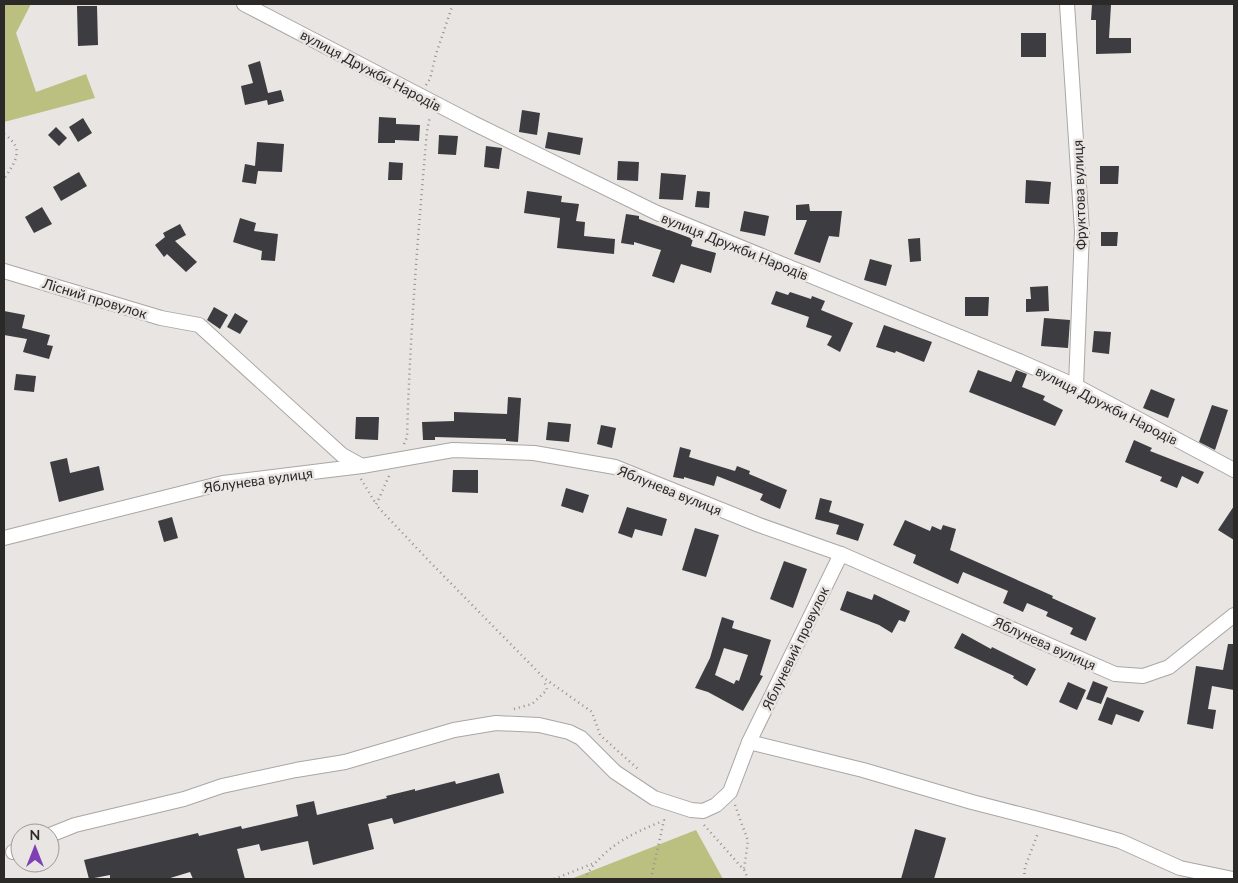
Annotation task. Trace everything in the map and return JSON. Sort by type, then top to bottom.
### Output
[{"type":"street","name":"вулиця Дружби Народів","points":[[244,4],[433,102],[657,213],[1076,386],[1234,470]]},
{"type":"street","name":"Фруктова вулиця","points":[[1067,4],[1082,231],[1076,386]]},
{"type":"street","name":"Лісний провулок","points":[[4,271],[161,318],[199,325],[342,455],[358,466]]},
{"type":"street","name":"Яблунева вулиця","points":[[4,538],[223,483],[358,466],[453,450],[534,453],[615,467],[759,525],[841,554],[1115,674],[1142,676],[1169,667],[1234,615]]},
{"type":"street","name":"Яблуневий провулок","points":[[730,792],[749,742],[841,554]]},
{"type":"street","points":[[60,831],[74,825],[184,799],[222,786],[296,770],[345,762],[454,730],[496,723],[539,725],[569,732],[581,738],[615,772],[654,798],[690,810],[703,811],[716,805],[730,792]]},
{"type":"street","points":[[749,742],[863,770],[1120,841],[1180,868],[1233,879]]},
{"type":"path","points":[[420,94],[430,79],[436,54],[453,4]]},
{"type":"path","points":[[376,504],[407,436],[409,344],[426,131],[433,102]]},
{"type":"path","points":[[4,134],[11,138],[17,152],[14,164],[4,180]]},
{"type":"path","points":[[358,466],[376,504],[544,678],[592,712],[600,735],[635,765],[640,773]]},
{"type":"path","points":[[496,723],[511,709],[532,704],[547,690],[544,678]]},
{"type":"path","points":[[730,792],[748,842],[744,870]]},
{"type":"path","points":[[651,879],[664,820],[654,798]]},
{"type":"path","points":[[690,810],[744,870],[748,879]]},
{"type":"path","points":[[584,879],[593,863],[612,845],[670,816]]},
{"type":"path","points":[[1024,879],[1025,867],[1042,821]]},
{"type":"path","points":[[554,879],[593,863]]},
{"type":"green space","points":[[4,4],[31,4],[16,33],[36,92],[86,74],[95,98],[4,122]]},
{"type":"green space","points":[[696,830],[723,879],[571,879]]},
{"type":"building","points":[[1092,4],[1111,5],[1109,38],[1131,38],[1131,53],[1096,54],[1096,20],[1091,20]]},
{"type":"building","points":[[77,6],[97,6],[98,45],[78,46]]},
{"type":"building","points":[[1021,33],[1046,33],[1046,57],[1021,57]]},
{"type":"building","points":[[260,61],[268,93],[281,90],[284,101],[268,105],[267,100],[245,105],[241,86],[253,83],[248,65]]},
{"type":"building","points":[[522,110],[540,113],[537,135],[519,132]]},
{"type":"building","points":[[379,117],[396,118],[396,124],[420,125],[419,141],[395,140],[395,143],[378,143]]},
{"type":"building","points":[[83,118],[92,133],[78,142],[69,127]]},
{"type":"building","points":[[56,127],[67,138],[59,146],[48,135]]},
{"type":"building","points":[[548,132],[583,138],[580,155],[545,148]]},
{"type":"building","points":[[439,135],[458,136],[456,155],[438,154]]},
{"type":"building","points":[[257,142],[284,144],[282,172],[258,171],[256,184],[242,182],[245,164],[255,166]]},
{"type":"building","points":[[486,146],[502,148],[499,169],[484,167]]},
{"type":"building","points":[[618,161],[639,162],[638,181],[617,180]]},
{"type":"building","points":[[389,162],[403,163],[402,180],[388,180]]},
{"type":"building","points":[[1100,166],[1119,166],[1118,184],[1100,184]]},
{"type":"building","points":[[79,172],[87,186],[61,201],[53,187]]},
{"type":"building","points":[[661,173],[686,175],[683,200],[659,199]]},
{"type":"building","points":[[1026,180],[1051,182],[1049,204],[1025,203]]},
{"type":"building","points":[[527,191],[562,196],[561,202],[579,204],[576,221],[585,222],[584,236],[615,239],[614,254],[557,248],[560,218],[524,213]]},
{"type":"building","points":[[697,191],[710,192],[709,208],[695,207]]},
{"type":"building","points":[[809,204],[810,211],[842,211],[839,237],[829,236],[820,263],[794,254],[807,220],[796,220],[796,205]]},
{"type":"building","points":[[42,207],[52,224],[34,233],[25,217]]},
{"type":"building","points":[[744,211],[769,216],[765,236],[740,231]]},
{"type":"building","points":[[626,214],[639,216],[639,219],[693,239],[691,246],[716,253],[711,273],[681,264],[674,283],[652,276],[661,250],[634,242],[634,245],[621,243]]},
{"type":"building","points":[[240,218],[256,223],[254,231],[278,234],[275,261],[261,260],[262,251],[233,242]]},
{"type":"building","points":[[180,224],[186,235],[175,241],[197,262],[186,272],[167,254],[164,257],[155,245],[165,237],[163,233]]},
{"type":"building","points":[[1101,232],[1118,232],[1117,246],[1101,246]]},
{"type":"building","points":[[920,238],[921,261],[910,262],[908,239]]},
{"type":"building","points":[[870,259],[892,265],[886,286],[864,280]]},
{"type":"building","points":[[1048,286],[1049,311],[1026,312],[1026,299],[1031,299],[1030,287]]},
{"type":"building","points":[[776,291],[788,295],[790,292],[811,299],[812,296],[825,301],[821,310],[853,323],[840,352],[827,345],[832,336],[806,327],[809,317],[771,304]]},
{"type":"building","points":[[965,297],[989,297],[988,316],[965,316]]},
{"type":"building","points":[[214,307],[228,315],[220,329],[207,320]]},
{"type":"building","points":[[4,311],[25,315],[22,328],[50,335],[47,345],[53,346],[49,359],[23,352],[27,339],[4,335]]},
{"type":"building","points":[[235,313],[248,321],[240,334],[227,327]]},
{"type":"building","points":[[1044,318],[1070,320],[1068,348],[1041,346]]},
{"type":"building","points":[[884,325],[932,342],[924,362],[896,351],[895,353],[876,347]]},
{"type":"building","points":[[1094,331],[1111,332],[1109,354],[1092,352]]},
{"type":"building","points":[[978,370],[1011,382],[1016,370],[1027,374],[1022,387],[1045,396],[1043,400],[1063,410],[1055,426],[969,392]]},
{"type":"building","points":[[16,374],[36,376],[34,392],[14,390]]},
{"type":"building","points":[[1151,389],[1175,399],[1168,418],[1143,408]]},
{"type":"building","points":[[508,397],[521,398],[518,442],[506,441],[506,439],[435,437],[435,440],[423,440],[422,422],[454,421],[454,412],[507,414]]},
{"type":"building","points":[[1212,405],[1228,410],[1215,450],[1199,442]]},
{"type":"building","points":[[356,417],[379,417],[378,440],[355,439]]},
{"type":"building","points":[[548,422],[571,424],[569,442],[546,440]]},
{"type":"building","points":[[601,425],[616,428],[612,448],[597,444]]},
{"type":"building","points":[[1134,440],[1152,448],[1150,451],[1204,472],[1198,484],[1182,476],[1177,488],[1160,481],[1162,477],[1125,462]]},
{"type":"building","points":[[680,447],[691,450],[689,457],[735,471],[737,466],[750,471],[749,474],[787,490],[780,509],[760,500],[763,494],[717,476],[714,486],[684,477],[684,479],[673,477]]},
{"type":"building","points":[[67,458],[70,473],[99,466],[104,490],[59,502],[50,462]]},
{"type":"building","points":[[453,470],[478,470],[478,493],[452,492]]},
{"type":"building","points":[[566,488],[589,495],[583,513],[561,506]]},
{"type":"building","points":[[820,498],[832,501],[829,512],[864,524],[858,541],[836,534],[839,525],[815,519]]},
{"type":"building","points":[[1234,506],[1234,540],[1218,530]]},
{"type":"building","points":[[627,507],[667,519],[662,536],[635,529],[632,538],[618,533]]},
{"type":"building","points":[[172,517],[178,538],[164,542],[158,521]]},
{"type":"building","points":[[905,520],[930,531],[932,526],[941,530],[943,525],[956,529],[950,550],[1053,596],[1052,598],[1096,618],[1086,641],[1070,634],[1073,628],[1046,616],[1048,612],[1027,603],[1023,612],[1003,603],[1008,591],[963,572],[958,584],[913,563],[916,555],[893,545]]},
{"type":"building","points":[[695,528],[719,535],[706,577],[682,570]]},
{"type":"building","points":[[784,561],[807,569],[793,608],[770,599]]},
{"type":"building","points":[[847,591],[872,600],[874,594],[910,611],[905,622],[899,620],[892,633],[879,625],[840,610]]},
{"type":"building","points":[[722,617],[734,621],[732,628],[771,640],[760,675],[763,676],[743,711],[708,692],[695,688],[710,658]],"holes":[[[724,648],[748,655],[739,681],[736,680],[734,684],[715,675]]]},
{"type":"building","points":[[962,633],[991,649],[992,647],[1036,669],[1027,686],[1013,678],[1014,676],[954,648]]},
{"type":"building","points":[[1228,644],[1234,644],[1234,690],[1212,686],[1208,709],[1216,710],[1213,729],[1187,724],[1196,666],[1223,670]]},
{"type":"building","points":[[1093,681],[1108,687],[1101,704],[1086,699]]},
{"type":"building","points":[[1068,682],[1086,690],[1077,710],[1059,702]]},
{"type":"building","points":[[1107,697],[1144,711],[1139,722],[1116,714],[1112,725],[1098,720]]},
{"type":"building","points":[[499,773],[504,793],[394,824],[392,818],[368,824],[374,849],[313,865],[308,841],[261,851],[259,844],[237,849],[245,879],[193,879],[190,872],[167,879],[110,879],[110,875],[89,879],[84,860],[198,833],[199,836],[241,826],[242,829],[298,816],[296,805],[314,801],[317,815],[387,798],[386,796],[415,789],[415,791],[455,781],[456,784]]},
{"type":"building","points":[[915,829],[946,838],[934,879],[901,879]]}]
